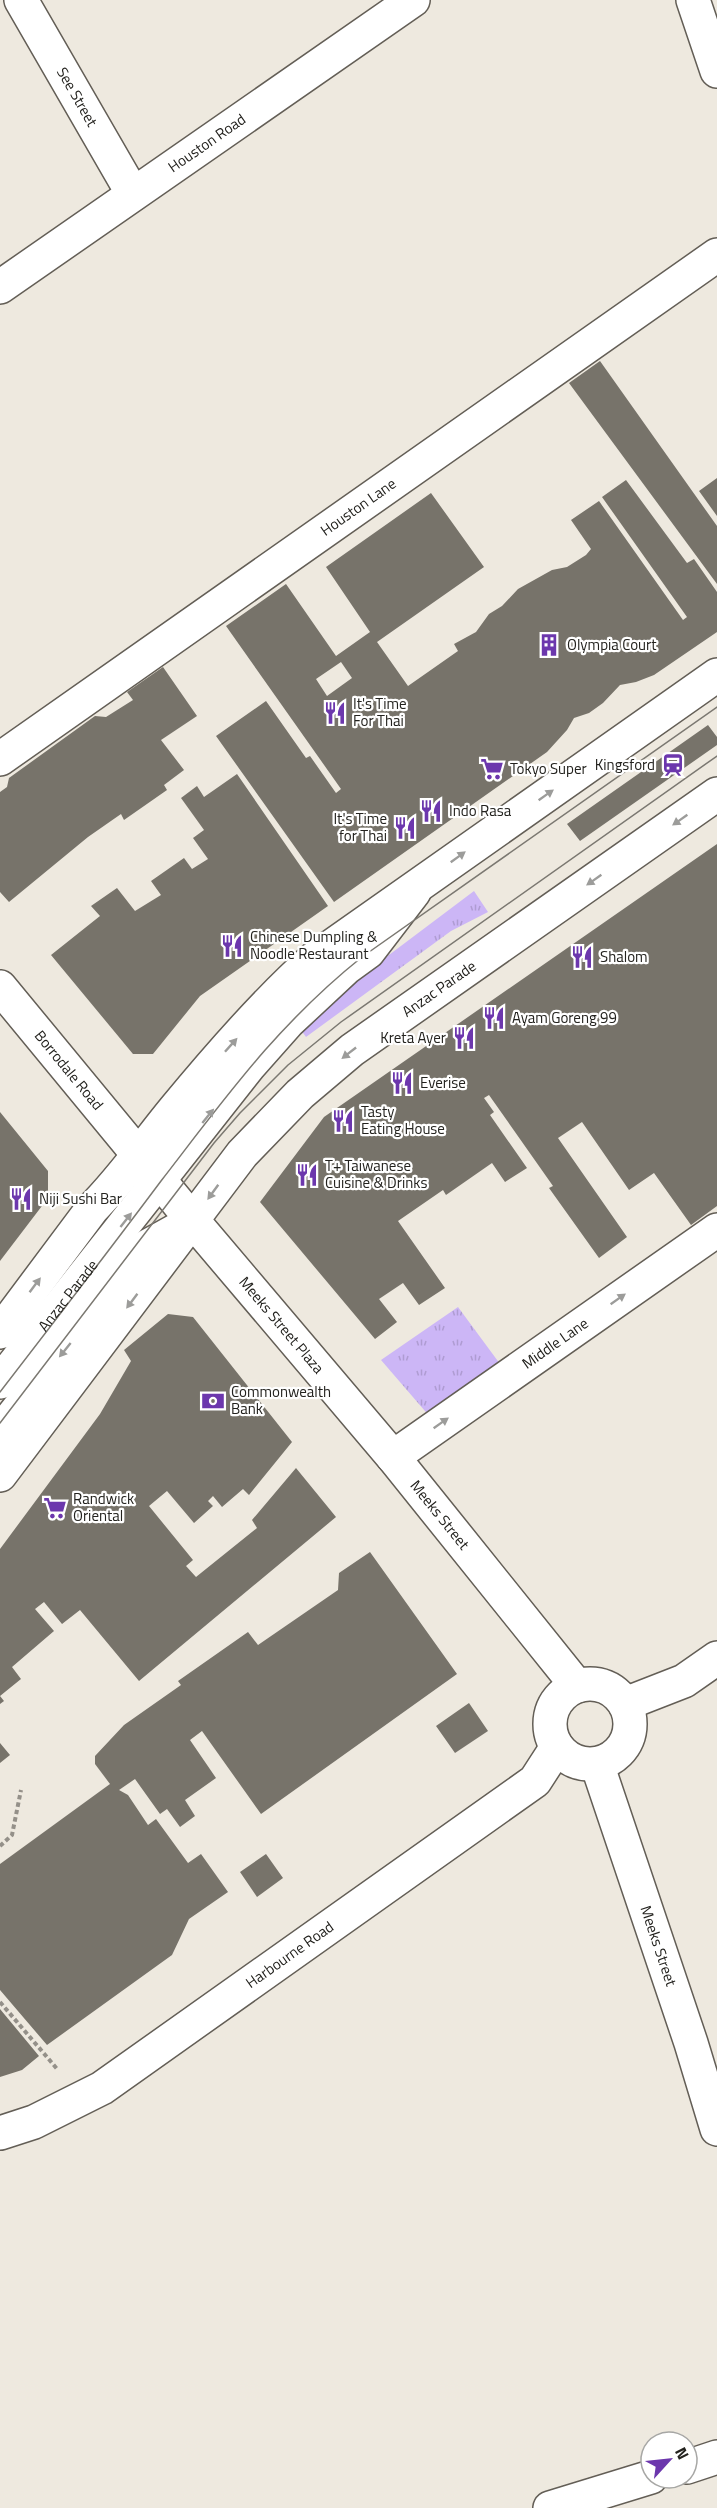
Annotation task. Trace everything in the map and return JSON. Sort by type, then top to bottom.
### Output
[{"type":"street","name":"See Street","points":[[21,0],[133,194]]},
{"type":"street","name":"Houston Road","points":[[0,287],[133,194],[379,10],[413,0]]},
{"type":"street","points":[[693,0],[717,71]]},
{"type":"street","name":"Houston Lane","points":[[0,759],[717,255]]},
{"type":"street","name":"Anzac Parade","points":[[0,1332],[92,1209],[175,1109],[290,980],[315,958],[717,675]]},
{"type":"street","name":"Anzac Parade","points":[[0,1474],[242,1154],[300,1094],[343,1058],[717,794]]},
{"type":"street","name":"Anzac Parade","points":[[0,1382],[262,1051],[346,968],[368,952],[419,885]]},
{"type":"street","name":"Borrodale Road","points":[[0,987],[160,1179]]},
{"type":"street","name":"Meeks Street Plaza","points":[[160,1179],[393,1456]]},
{"type":"street","name":"Anzac Parade","points":[[0,1432],[148,1246],[193,1221]]},
{"type":"street","name":"Middle Lane","points":[[393,1456],[717,1230]]},
{"type":"street","name":"Meeks Street","points":[[393,1456],[577,1686]]},
{"type":"street","points":[[625,1704],[684,1681],[717,1658]]},
{"type":"street","points":[[591,1683],[603,1686],[615,1693],[625,1704],[630,1717],[624,1747],[614,1756],[597,1764],[573,1761],[557,1747],[551,1735],[550,1718],[555,1705],[562,1694],[577,1686],[591,1683]]},
{"type":"street","name":"Harbourne Road","points":[[0,2133],[34,2122],[102,2088],[535,1781],[557,1747]]},
{"type":"street","name":"Meeks Street","points":[[597,1764],[704,2039],[717,2129]]},
{"type":"street","points":[[699,2463],[717,2457]]},
{"type":"street","points":[[550,2508],[639,2481]]},
{"type":"path","points":[[0,1846],[12,1835],[21,1790]]},
{"type":"path","points":[[0,2002],[82,2098]]},
{"type":"green space","points":[[474,891],[488,912],[451,931],[306,1037],[301,1030],[365,973]]},
{"type":"green space","points":[[458,1307],[503,1368],[431,1418],[381,1360]]},
{"type":"building","points":[[600,361],[717,526],[717,584],[569,383]]},
{"type":"building","points":[[717,478],[717,516],[699,491]]},
{"type":"building","points":[[626,480],[687,563],[694,559],[717,592],[717,632],[654,675],[620,685],[603,703],[589,713],[574,718],[567,730],[547,752],[334,902],[216,736],[266,701],[306,758],[310,756],[336,793],[341,789],[226,626],[286,584],[336,656],[370,632],[326,567],[431,493],[484,567],[377,642],[408,686],[458,651],[454,644],[476,632],[489,614],[502,606],[518,589],[552,570],[567,567],[586,555],[591,549],[571,520],[599,501],[683,620],[687,617],[602,497]],"holes":[[[341,662],[352,678],[327,696],[316,679]]]},
{"type":"building","points":[[163,667],[197,716],[161,740],[184,770],[164,785],[167,790],[124,820],[121,814],[88,837],[9,902],[0,892],[0,792],[7,787],[9,778],[95,716],[106,717],[133,700],[127,692]]},
{"type":"building","points":[[708,725],[717,737],[717,745],[580,841],[567,824]]},
{"type":"building","points":[[237,774],[328,906],[200,996],[153,1054],[133,1054],[51,955],[100,916],[91,906],[117,888],[135,911],[161,895],[151,881],[184,858],[192,869],[208,859],[193,838],[204,830],[181,798],[197,786],[204,797]]},
{"type":"building","points":[[717,844],[717,1206],[691,1225],[654,1173],[629,1190],[582,1122],[558,1138],[627,1237],[599,1258],[549,1188],[553,1186],[489,1095],[484,1098],[494,1112],[490,1115],[527,1168],[505,1182],[492,1163],[446,1195],[443,1190],[398,1221],[445,1288],[419,1305],[403,1283],[379,1299],[397,1322],[375,1339],[260,1202],[324,1117]]},
{"type":"building","points":[[0,1112],[48,1171],[48,1198],[0,1261]]},
{"type":"building","points":[[168,1314],[193,1317],[292,1442],[249,1495],[243,1489],[222,1507],[213,1496],[208,1501],[213,1506],[194,1523],[167,1491],[149,1506],[193,1560],[186,1566],[196,1577],[257,1528],[252,1520],[296,1468],[336,1517],[139,1681],[80,1610],[62,1624],[44,1602],[35,1609],[54,1631],[12,1667],[21,1679],[0,1696],[0,1549],[100,1414],[131,1361],[124,1350]]},
{"type":"building","points":[[370,1552],[457,1674],[261,1814],[202,1731],[190,1740],[216,1778],[185,1800],[195,1816],[180,1827],[167,1809],[160,1814],[135,1779],[119,1790],[128,1795],[148,1825],[156,1819],[188,1863],[201,1854],[228,1892],[189,1919],[172,1955],[47,2045],[0,1990],[0,1864],[110,1784],[95,1764],[95,1756],[124,1725],[181,1685],[178,1681],[248,1632],[258,1645],[338,1590],[339,1573]]},
{"type":"building","points":[[469,1703],[488,1731],[455,1753],[436,1726]]},
{"type":"building","points":[[0,1743],[10,1755],[0,1763]]},
{"type":"building","points":[[266,1854],[283,1878],[257,1897],[240,1872]]},
{"type":"building","points":[[0,2009],[39,2056],[22,2070],[0,2077]]},
{"type":"tram line","points":[[0,1392],[231,1091],[304,1009],[362,957],[717,707]]},
{"type":"tram line","points":[[0,1423],[214,1143],[288,1065],[341,1022],[717,756]]},
{"type":"place","name":"Olympia Court","points":[[549,645]]},
{"type":"place","name":"It's Time For Thai","points":[[335,713]]},
{"type":"place","name":"Kingsford","points":[[673,765]]},
{"type":"place","name":"Tokyo Super","points":[[492,769]]},
{"type":"place","name":"Indo Rasa","points":[[431,811]]},
{"type":"place","name":"It's Time for Thai","points":[[405,828]]},
{"type":"place","name":"Chinese Dumpling & Noodle Restaurant","points":[[232,946]]},
{"type":"place","name":"Shalom","points":[[582,957]]},
{"type":"place","name":"Ayam Goreng 99","points":[[494,1018]]},
{"type":"place","name":"Kreta Ayer","points":[[464,1038]]},
{"type":"place","name":"Everise","points":[[402,1083]]},
{"type":"place","name":"Tasty Eating House","points":[[343,1121]]},
{"type":"place","name":"T+ Taiwanese Cuisine & Drinks","points":[[307,1175]]},
{"type":"place","name":"Niji Sushi Bar","points":[[21,1199]]},
{"type":"place","name":"Commonwealth Bank","points":[[213,1401]]},
{"type":"place","name":"Randwick Oriental","points":[[55,1508]]}]
